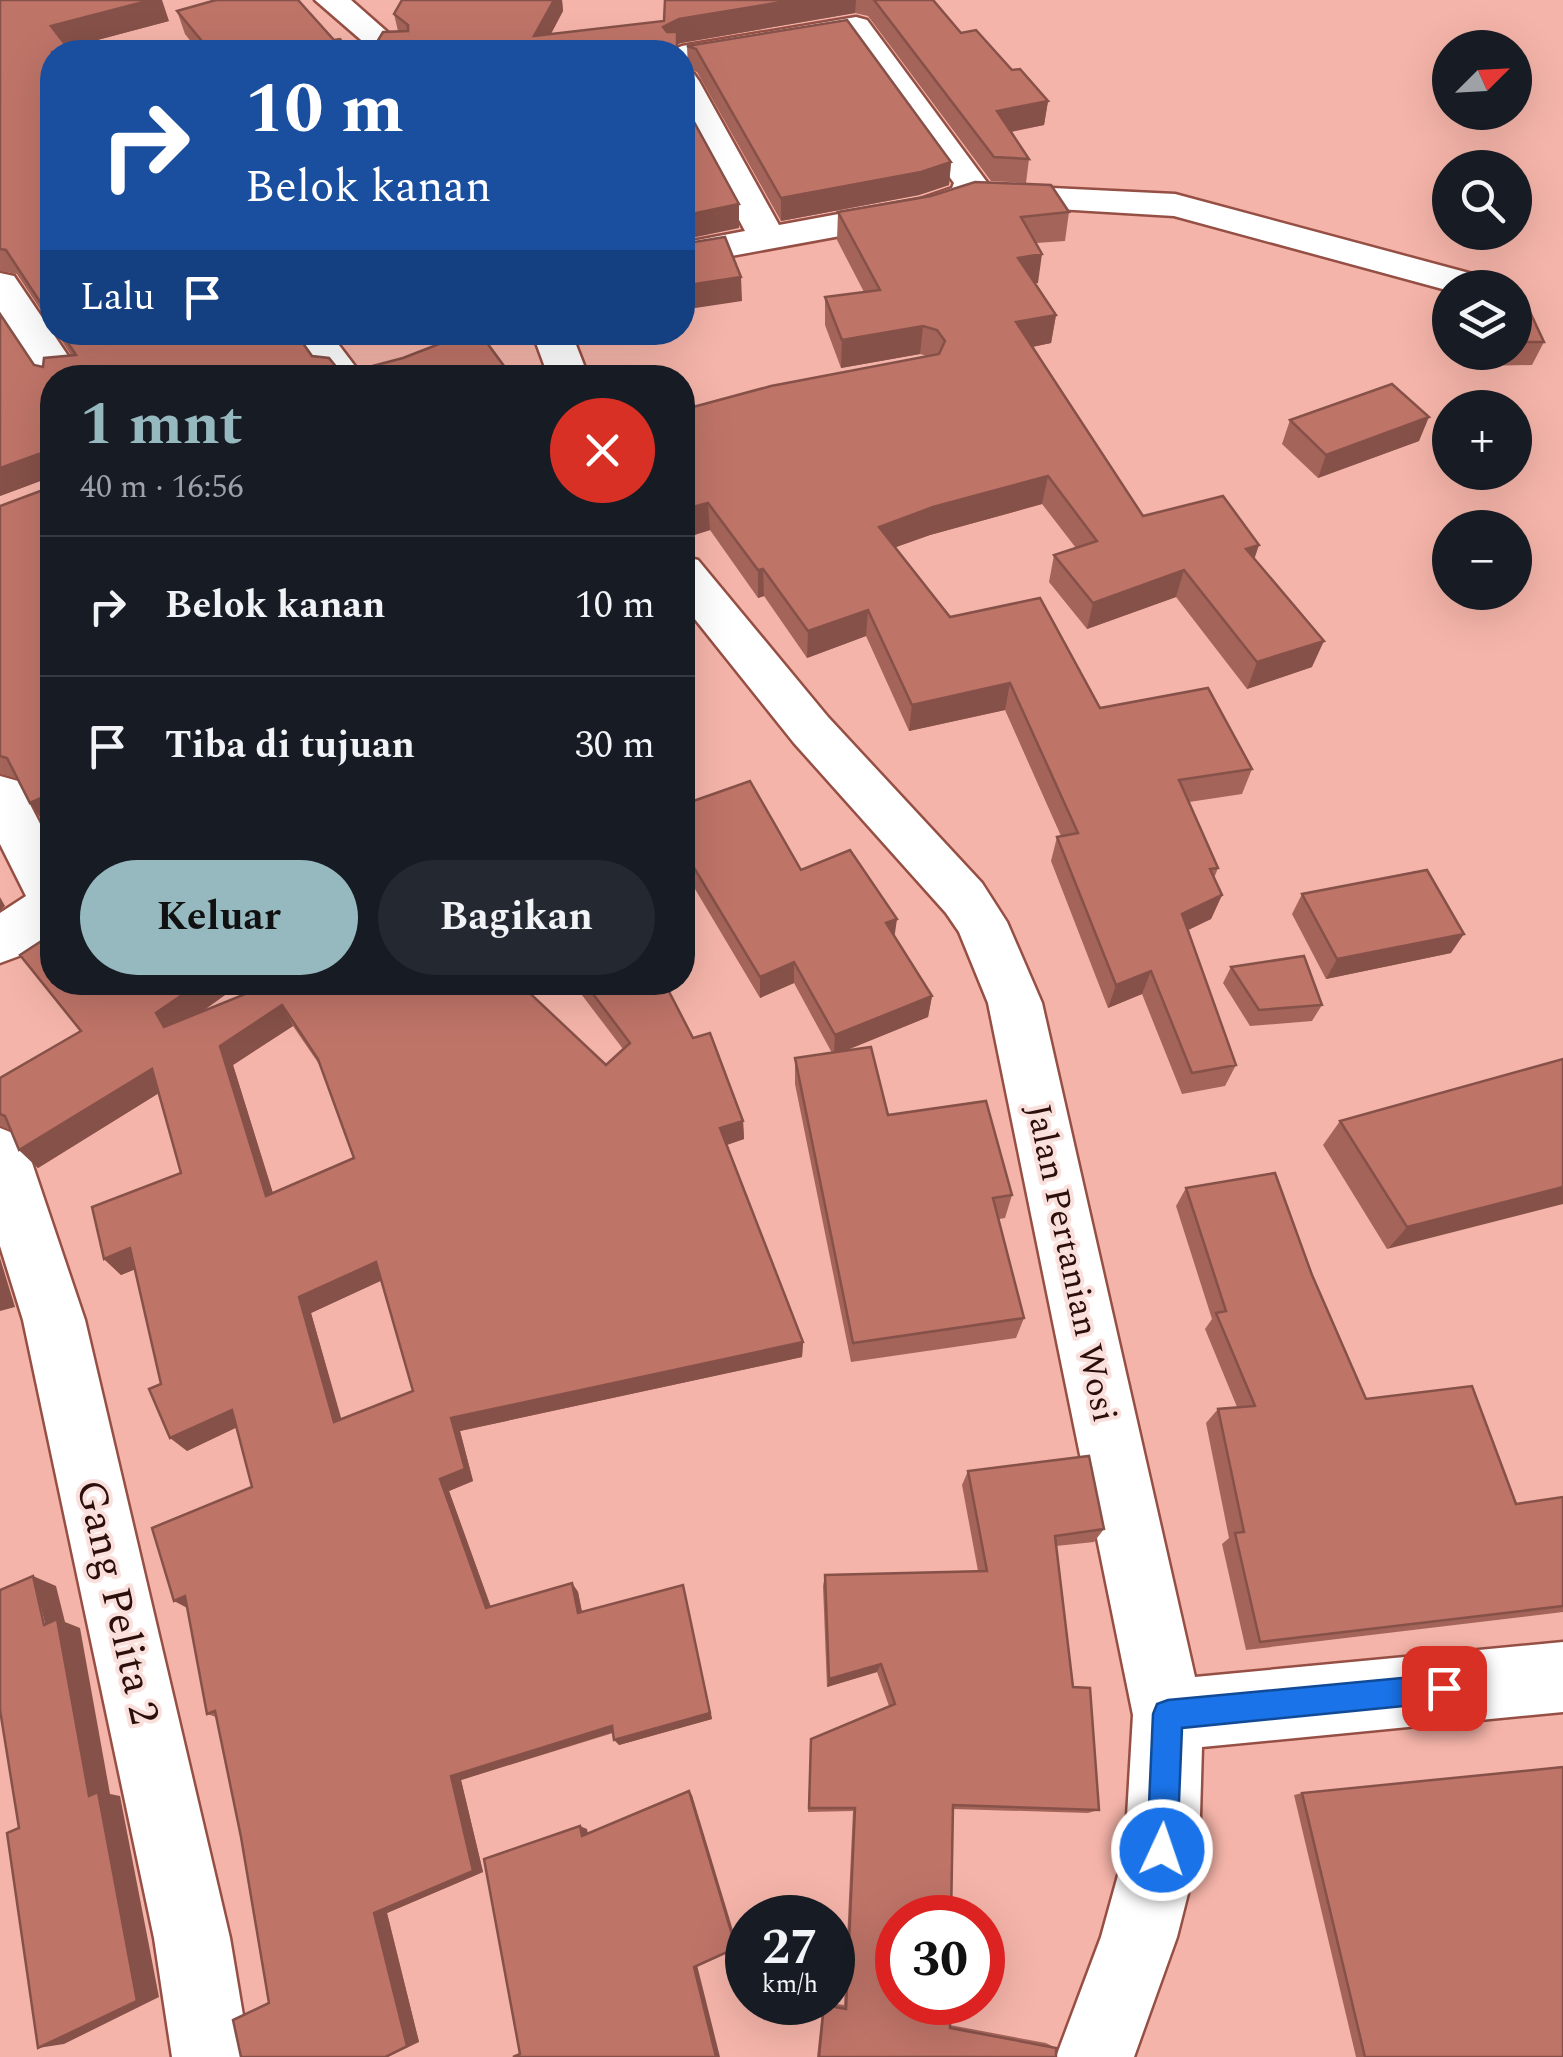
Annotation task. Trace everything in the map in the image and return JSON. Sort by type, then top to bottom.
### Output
[{"type":"street","points":[[331,0],[379,40]]},
{"type":"street","points":[[695,54],[856,28],[972,183],[967,195]]},
{"type":"street","points":[[695,105],[768,239]]},
{"type":"street","points":[[695,252],[928,209],[967,195],[1176,205],[1432,275]]},
{"type":"street","points":[[0,284],[40,344]]},
{"type":"street","points":[[318,345],[334,365]]},
{"type":"street","name":"Jalan Pertanian Wosi","points":[[695,587],[812,730],[964,898],[982,922],[1015,1002],[1168,1714],[1162,1850],[1139,1937],[1096,2057]]},
{"type":"street","points":[[0,795],[40,873]]},
{"type":"street","points":[[0,941],[40,914]]},
{"type":"street","name":"Gang Pelita 2","points":[[0,1154],[54,1320],[192,1938],[211,2057]]},
{"type":"street","points":[[1168,1714],[1563,1677]]},
{"type":"building","points":[[0,0],[151,0],[51,26],[62,40],[40,40],[40,302],[6,250],[0,249]]},
{"type":"building","points":[[216,0],[298,0],[334,40],[201,40],[177,11]]},
{"type":"building","points":[[402,0],[554,0],[534,36],[664,21],[665,0],[794,0],[679,19],[663,27],[667,32],[677,32],[677,40],[378,40],[383,32],[408,31],[408,25],[394,14]]},
{"type":"building","points":[[874,0],[933,0],[961,33],[976,30],[1012,70],[1020,69],[1048,101],[997,111],[1029,159],[994,157]]},
{"type":"building","points":[[847,20],[951,162],[921,172],[781,198],[695,45]]},
{"type":"building","points":[[695,124],[739,204],[695,213]]},
{"type":"building","points":[[975,182],[1051,185],[1069,212],[1021,217],[1042,254],[1018,258],[1056,315],[1016,322],[1143,516],[1223,496],[1259,545],[1246,549],[1324,641],[1257,662],[1184,570],[1093,603],[1054,555],[1097,541],[1048,476],[933,507],[879,527],[950,617],[1040,598],[1100,708],[1208,688],[1252,769],[1179,780],[1218,868],[1210,869],[1222,895],[1182,914],[1236,1065],[1192,1073],[1151,971],[1116,985],[1057,837],[1078,833],[1010,683],[912,705],[868,610],[808,631],[708,503],[695,506],[695,406],[771,386],[939,354],[945,341],[937,330],[923,326],[842,340],[825,297],[880,290],[838,212],[931,196]]},
{"type":"building","points":[[725,237],[741,277],[695,284],[695,242]]},
{"type":"building","points":[[0,314],[34,365],[40,366],[40,455],[0,468]]},
{"type":"building","points":[[1532,316],[1544,342],[1532,342]]},
{"type":"building","points":[[69,345],[304,345],[312,356],[329,358],[335,365],[43,365],[44,358],[76,355]]},
{"type":"building","points":[[436,345],[489,345],[503,365],[376,365]]},
{"type":"building","points":[[1392,384],[1429,417],[1326,455],[1290,420]]},
{"type":"building","points":[[40,491],[40,798],[30,803],[7,758],[0,756],[0,506]]},
{"type":"building","points":[[750,781],[801,870],[850,850],[897,919],[886,923],[932,996],[835,1035],[794,962],[760,977],[695,869],[695,800]]},
{"type":"building","points":[[1427,870],[1464,934],[1337,959],[1302,894]]},
{"type":"building","points":[[40,942],[40,980],[20,955]]},
{"type":"building","points":[[1304,956],[1322,1005],[1259,1010],[1231,967]]},
{"type":"building","points":[[52,995],[182,995],[156,1013],[164,1027],[243,995],[532,995],[606,1065],[630,1043],[594,995],[671,995],[693,1038],[710,1033],[743,1121],[720,1128],[803,1342],[451,1418],[465,1469],[440,1479],[486,1608],[572,1583],[578,1613],[683,1585],[710,1713],[614,1740],[612,1726],[451,1776],[473,1871],[374,1913],[407,2046],[385,2057],[241,2057],[233,2020],[269,2003],[215,1711],[207,1714],[185,1596],[174,1601],[152,1528],[252,1487],[232,1410],[170,1438],[149,1389],[161,1384],[130,1248],[104,1259],[92,1207],[181,1173],[152,1069],[19,1150],[5,1116],[0,1114],[0,1078],[81,1031]],"holes":[[[282,1005],[318,1059],[354,1158],[266,1196],[220,1046]],[[376,1262],[413,1391],[334,1422],[299,1297]]]},
{"type":"building","points":[[871,1047],[888,1115],[986,1101],[1012,1195],[993,1198],[1024,1318],[853,1343],[795,1058]]},
{"type":"building","points":[[1563,1059],[1563,1187],[1407,1227],[1340,1121]]},
{"type":"building","points":[[1275,1173],[1312,1275],[1366,1399],[1472,1386],[1516,1504],[1563,1497],[1563,1606],[1260,1642],[1235,1533],[1244,1532],[1218,1409],[1255,1406],[1216,1313],[1226,1311],[1186,1188]]},
{"type":"building","points":[[1089,1456],[1104,1529],[1055,1536],[1073,1687],[1090,1688],[1099,1810],[953,1805],[951,1895],[875,1895],[875,2025],[950,2025],[1056,2048],[1056,2057],[819,2057],[822,2025],[855,2025],[855,1895],[851,1895],[855,1808],[809,1808],[811,1739],[895,1704],[881,1664],[829,1679],[825,1575],[987,1571],[968,1471]]},
{"type":"building","points":[[33,1576],[44,1625],[57,1619],[89,1796],[98,1792],[137,2001],[38,2048],[7,1833],[19,1828],[0,1710],[0,1590]]},
{"type":"building","points":[[1563,1767],[1563,2057],[1365,2057],[1302,1793]]},
{"type":"building","points":[[689,1791],[725,1911],[725,1953],[694,1967],[716,2057],[513,2057],[520,2054],[484,1859],[580,1826],[582,1836]]},
{"type":"route","points":[[1162,1850],[1168,1714],[1444,1688]]}]
